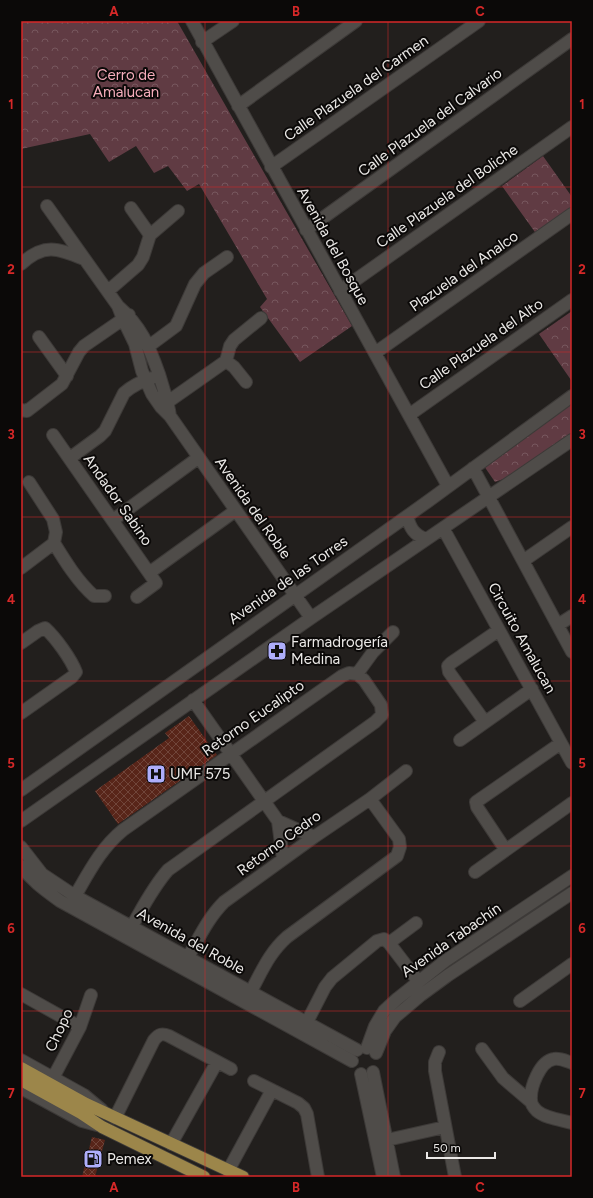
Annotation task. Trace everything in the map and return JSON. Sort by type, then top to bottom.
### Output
[{"type":"main road","points":[[21,1068],[83,1109],[102,1127],[204,1177]]},
{"type":"main road","points":[[21,1080],[83,1109],[110,1116],[243,1177]]},
{"type":"street","name":"Avenida del Bosque","points":[[192,21],[202,42],[448,486]]},
{"type":"street","points":[[202,42],[233,21]]},
{"type":"street","points":[[238,106],[356,21]]},
{"type":"street","name":"Calle Plazuela del Carmen","points":[[271,167],[479,21]]},
{"type":"street","name":"Calle Plazuela del Calvario","points":[[306,230],[572,40]]},
{"type":"street","name":"Calle Plazuela del Boliche","points":[[340,291],[572,127]]},
{"type":"street","name":"Avenida del Roble","points":[[47,206],[126,317],[138,327],[149,346],[157,369],[164,404],[170,416],[311,618]]},
{"type":"street","points":[[131,208],[150,235]]},
{"type":"street","points":[[108,291],[138,264],[143,257],[150,235],[178,211]]},
{"type":"street","name":"Plazuela del Analco","points":[[375,353],[572,214]]},
{"type":"street","points":[[21,264],[39,251],[50,249],[63,251],[84,259]]},
{"type":"street","points":[[149,346],[176,326],[199,278],[226,257]]},
{"type":"street","name":"Calle Plazuela del Alto","points":[[409,415],[572,300]]},
{"type":"street","points":[[21,410],[27,411],[62,384],[79,352],[84,346],[126,317]]},
{"type":"street","name":"Avenida del Roble","points":[[126,317],[136,344],[144,375],[152,394],[164,404]]},
{"type":"street","points":[[164,404],[226,361],[230,346],[234,340],[260,318]]},
{"type":"street","points":[[39,337],[67,376]]},
{"type":"street","points":[[226,361],[234,367],[246,382]]},
{"type":"street","points":[[70,458],[105,431],[124,393],[144,375],[153,378],[157,369]]},
{"type":"street","name":"Avenida de las Torres","points":[[21,790],[407,516],[572,396]]},
{"type":"street","name":"Andador Sabino","points":[[53,435],[156,583],[137,597]]},
{"type":"street","points":[[21,821],[311,618],[572,440]]},
{"type":"street","points":[[113,520],[198,458]]},
{"type":"street","points":[[472,468],[572,652]]},
{"type":"street","points":[[21,568],[54,543],[56,532],[53,519],[29,482]]},
{"type":"street","points":[[149,573],[236,511]]},
{"type":"street","points":[[407,516],[409,525],[413,532],[419,537],[426,539]]},
{"type":"street","points":[[523,561],[572,527]]},
{"type":"street","name":"Circuito Amalucan","points":[[443,528],[572,763]]},
{"type":"street","points":[[54,543],[86,589],[94,596],[104,596]]},
{"type":"street","points":[[558,625],[572,616]]},
{"type":"street","points":[[21,643],[44,628],[51,634],[76,672],[72,677],[21,713]]},
{"type":"street","points":[[485,722],[450,672],[448,666],[451,662],[499,630]]},
{"type":"street","points":[[132,926],[150,894],[168,870],[375,722],[382,715],[381,705],[364,680],[357,674],[374,652],[393,632]]},
{"type":"street","name":"Retorno Eucalipto","points":[[75,896],[93,864],[111,840],[123,830],[342,676],[349,673],[357,674]]},
{"type":"street","points":[[460,740],[532,689]]},
{"type":"street","points":[[193,700],[265,800],[278,821],[283,859]]},
{"type":"street","points":[[506,849],[477,808],[476,802],[561,743]]},
{"type":"street","name":"Retorno Cedro","points":[[188,958],[214,912],[224,902],[314,837],[370,799],[406,771]]},
{"type":"street","points":[[251,991],[269,957],[287,937],[397,856],[400,847],[399,839],[370,799]]},
{"type":"street","points":[[475,872],[572,804]]},
{"type":"street","points":[[278,821],[314,837]]},
{"type":"street","name":"Avenida del Roble","points":[[21,847],[42,874],[75,896],[363,1053]]},
{"type":"street","name":"Avenida del Roble","points":[[21,866],[28,876],[40,887],[60,901],[363,1053]]},
{"type":"street","name":"Avenida Tabachín","points":[[363,1053],[374,1026],[384,1011],[418,981],[445,961],[572,876]]},
{"type":"street","name":"Avenida Tabachín","points":[[363,1053],[395,1017],[421,995],[572,893]]},
{"type":"street","points":[[389,943],[416,923]]},
{"type":"street","points":[[308,1022],[325,987],[332,978],[377,941],[384,939],[389,943],[418,981]]},
{"type":"street","points":[[520,1002],[572,964]]},
{"type":"street","points":[[21,994],[80,1027]]},
{"type":"street","name":"Chopo","points":[[54,1078],[80,1027],[91,995]]},
{"type":"street","points":[[21,1060],[84,1095],[110,1116],[154,1040],[158,1035],[163,1033],[231,1069]]},
{"type":"street","points":[[482,1049],[503,1078],[530,1102],[540,1114],[572,1123]]},
{"type":"street","points":[[439,1052],[435,1062],[435,1071],[455,1177]]},
{"type":"street","points":[[363,1053],[379,1060],[378,1067],[373,1072],[367,1075],[361,1074],[353,1067],[363,1053]]},
{"type":"street","points":[[530,1102],[531,1093],[540,1068],[546,1062],[554,1059],[572,1063]]},
{"type":"street","points":[[171,1144],[217,1062]]},
{"type":"street","points":[[373,1072],[394,1177]]},
{"type":"street","points":[[361,1074],[383,1177]]},
{"type":"street","points":[[254,1081],[298,1103],[304,1108],[307,1114],[318,1177]]},
{"type":"street","points":[[21,1088],[82,1121],[102,1127]]},
{"type":"street","points":[[228,1171],[272,1090]]},
{"type":"street","points":[[387,1140],[445,1127]]},
{"type":"green space","name":"Cerro de Amalucan","points":[[21,21],[177,21],[352,326],[300,362],[260,307],[267,299],[199,184],[187,191],[168,166],[154,173],[136,146],[109,162],[90,134],[21,149]]},
{"type":"green space","points":[[543,156],[572,197],[572,208],[537,235],[502,186]]},
{"type":"green space","points":[[572,311],[572,379],[571,380],[539,334]]},
{"type":"green space","points":[[572,400],[572,434],[515,475],[495,482],[484,466]]},
{"type":"building","name":"UMF 575","points":[[189,716],[217,755],[118,824],[95,791],[169,738],[165,733]]},
{"type":"building","name":"Pemex","points":[[92,1137],[105,1140],[95,1177],[82,1177]]},
{"type":"place","name":"Farmadrogería Medina","points":[[277,651]]},
{"type":"place","name":"UMF 575","points":[[156,774]]},
{"type":"place","name":"Pemex","points":[[93,1159]]}]
